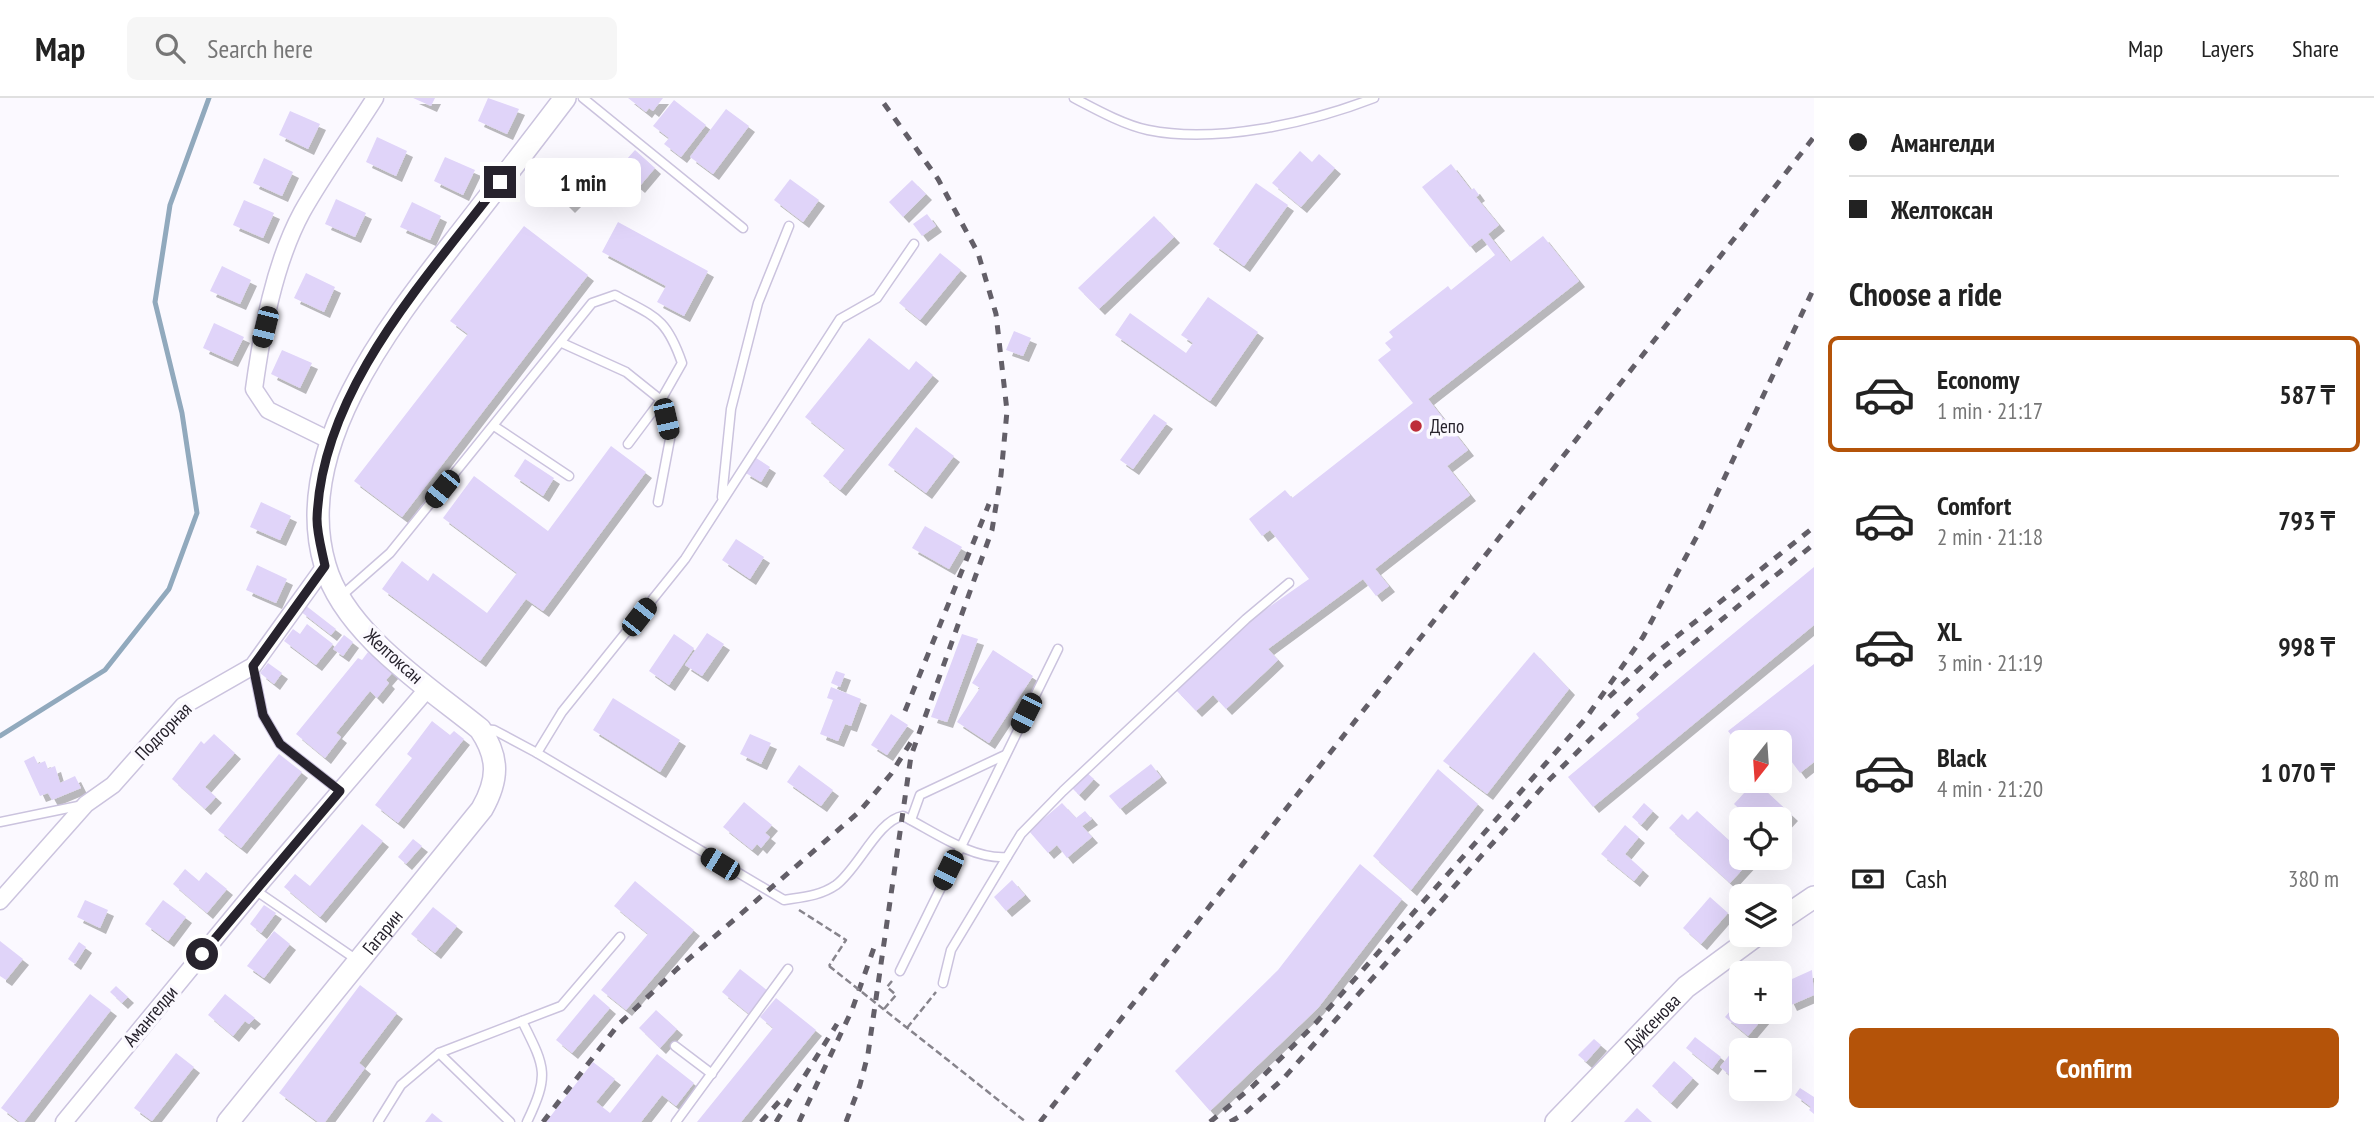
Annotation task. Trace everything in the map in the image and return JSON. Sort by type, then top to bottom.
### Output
[{"type":"main road","name":"Желтоксан","points":[[480,729],[368,636],[340,597],[325,566],[317,521],[321,483],[333,442],[355,387],[388,327],[569,98]]},
{"type":"main road","name":"Гагарин","points":[[228,1122],[482,808],[491,793],[496,761],[491,746],[480,729]]},
{"type":"main road","points":[[1792,911],[1814,897]]},
{"type":"main road","name":"Дуйсенова","points":[[1556,1122],[1686,987],[1740,947]]},
{"type":"street","points":[[333,442],[268,410],[254,389],[259,349],[282,260],[301,214],[375,98]]},
{"type":"street","name":"Подгорная","points":[[0,901],[86,804],[113,785],[183,706],[253,666],[325,566]]},
{"type":"street","name":"Амангелди","points":[[64,1122],[255,890],[429,687]]},
{"type":"lane","points":[[569,98],[743,228]]},
{"type":"lane","points":[[1074,98],[1147,130],[1208,133],[1274,126],[1329,116],[1374,98]]},
{"type":"lane","points":[[722,500],[731,409],[758,303],[789,226]]},
{"type":"lane","points":[[537,754],[562,712],[685,559],[841,319],[877,298],[914,244]]},
{"type":"lane","points":[[340,597],[390,553],[592,303],[615,295],[659,319],[672,334],[682,363],[661,400],[628,444]]},
{"type":"lane","points":[[562,343],[626,372],[661,400],[670,439],[659,502]]},
{"type":"lane","points":[[494,426],[569,476]]},
{"type":"lane","points":[[943,983],[951,950],[1021,834],[1217,645],[1289,583]]},
{"type":"lane","points":[[900,971],[1058,649]]},
{"type":"lane","points":[[253,666],[263,715],[280,744],[340,791]]},
{"type":"lane","points":[[480,729],[494,730],[537,754],[784,900],[819,895],[838,884],[895,817],[903,816],[961,845],[999,858],[1007,857]]},
{"type":"lane","points":[[911,820],[920,795],[1005,755]]},
{"type":"lane","points":[[0,822],[86,804]]},
{"type":"lane","points":[[255,890],[357,960]]},
{"type":"lane","points":[[378,1122],[401,1085],[439,1053],[561,1006],[621,937]]},
{"type":"lane","points":[[676,1122],[788,969]]},
{"type":"lane","points":[[522,1021],[539,1056],[543,1088],[527,1122]]},
{"type":"lane","points":[[675,1046],[712,1074]]},
{"type":"lane","points":[[439,1053],[510,1122]]},
{"type":"path","points":[[784,900],[846,940],[829,966],[1026,1122]]},
{"type":"path","points":[[884,1009],[896,995],[887,987],[900,971]]},
{"type":"path","points":[[907,1028],[943,983]]},
{"type":"building","points":[[413,98],[435,98],[431,106]]},
{"type":"building","points":[[488,98],[519,109],[507,134],[478,121]]},
{"type":"building","points":[[628,98],[663,98],[653,111],[649,108],[646,112]]},
{"type":"building","points":[[674,100],[706,125],[681,157],[664,144],[669,138],[653,126]]},
{"type":"building","points":[[726,109],[749,126],[713,174],[690,157]]},
{"type":"building","points":[[290,111],[320,124],[308,149],[279,135]]},
{"type":"building","points":[[377,137],[407,151],[396,176],[366,162]]},
{"type":"building","points":[[635,150],[655,168],[639,187],[618,169]]},
{"type":"building","points":[[1300,151],[1312,162],[1319,154],[1335,168],[1301,207],[1272,183]]},
{"type":"building","points":[[445,157],[475,170],[463,195],[434,181]]},
{"type":"building","points":[[264,158],[293,172],[282,196],[253,183]]},
{"type":"building","name":"Депо","points":[[1451,164],[1471,190],[1474,188],[1479,195],[1476,197],[1499,225],[1488,234],[1510,262],[1543,236],[1579,281],[1428,399],[1468,450],[1447,466],[1470,495],[1375,569],[1389,586],[1376,596],[1363,579],[1268,649],[1278,660],[1226,709],[1213,695],[1196,711],[1175,689],[1245,624],[1309,579],[1270,530],[1262,536],[1249,519],[1285,490],[1292,498],[1413,403],[1378,360],[1391,350],[1385,343],[1393,337],[1389,332],[1448,286],[1451,290],[1495,255],[1482,238],[1470,247],[1422,187]]},
{"type":"building","points":[[562,170],[584,192],[569,207],[547,185]]},
{"type":"building","points":[[790,179],[819,200],[803,222],[774,200]]},
{"type":"building","points":[[912,180],[926,194],[903,217],[889,202]]},
{"type":"building","points":[[1256,183],[1288,205],[1244,266],[1213,244]]},
{"type":"building","points":[[336,199],[366,213],[355,237],[325,224]]},
{"type":"building","points":[[244,200],[274,213],[263,238],[233,225]]},
{"type":"building","points":[[412,202],[441,216],[430,240],[400,227]]},
{"type":"building","points":[[927,214],[936,226],[922,236],[913,224]]},
{"type":"building","points":[[1154,216],[1174,237],[1099,309],[1078,288]]},
{"type":"building","points":[[618,222],[708,271],[684,316],[657,302],[666,286],[602,252]]},
{"type":"building","points":[[524,226],[588,275],[402,517],[354,481],[468,334],[450,321]]},
{"type":"building","points":[[940,253],[961,270],[920,320],[899,303]]},
{"type":"building","points":[[222,266],[251,280],[240,304],[210,291]]},
{"type":"building","points":[[306,273],[335,287],[324,312],[294,298]]},
{"type":"building","points":[[1208,297],[1258,332],[1210,401],[1115,335],[1130,313],[1186,353],[1193,343],[1181,335]]},
{"type":"building","points":[[214,323],[244,337],[232,361],[203,348]]},
{"type":"building","points":[[1014,331],[1031,338],[1023,356],[1006,350]]},
{"type":"building","points":[[869,338],[909,370],[916,361],[933,375],[840,490],[823,476],[845,449],[805,417]]},
{"type":"building","points":[[282,350],[312,363],[300,388],[271,374]]},
{"type":"building","points":[[1154,414],[1167,423],[1133,469],[1120,460]]},
{"type":"building","points":[[916,427],[954,456],[926,493],[888,465]]},
{"type":"building","points":[[611,446],[646,472],[543,611],[526,599],[480,661],[382,589],[402,561],[428,581],[433,573],[487,613],[517,573],[443,518],[474,476],[548,531]]},
{"type":"building","points":[[753,456],[770,467],[761,482],[744,472]]},
{"type":"building","points":[[525,459],[554,478],[543,496],[514,476]]},
{"type":"building","points":[[261,502],[291,516],[280,540],[250,527]]},
{"type":"building","points":[[925,526],[962,547],[949,569],[912,548]]},
{"type":"building","points":[[736,539],[764,557],[750,579],[722,560]]},
{"type":"building","points":[[257,565],[287,579],[276,603],[246,590]]},
{"type":"building","points":[[1814,567],[1814,625],[1593,807],[1568,777],[1639,718],[1636,714]]},
{"type":"building","points":[[305,605],[336,629],[331,635],[300,611]]},
{"type":"building","points":[[307,624],[333,644],[316,665],[284,641],[293,629],[300,634]]},
{"type":"building","points":[[707,633],[724,644],[702,676],[685,665]]},
{"type":"building","points":[[674,634],[694,648],[669,685],[649,671]]},
{"type":"building","points":[[962,634],[978,639],[947,722],[931,717]]},
{"type":"building","points":[[344,635],[353,642],[343,656],[333,649]]},
{"type":"building","points":[[993,650],[1033,676],[989,743],[957,722],[980,688],[972,683]]},
{"type":"building","points":[[368,652],[393,672],[386,680],[389,683],[377,698],[370,691],[336,733],[341,737],[325,758],[296,734],[358,658],[362,660]]},
{"type":"building","points":[[1534,652],[1569,689],[1487,794],[1443,761]]},
{"type":"building","points":[[268,663],[282,673],[274,684],[260,673]]},
{"type":"building","points":[[1814,664],[1814,762],[1800,773],[1792,762],[1792,730],[1729,730]]},
{"type":"building","points":[[836,671],[845,674],[840,687],[831,683]]},
{"type":"building","points":[[831,687],[861,699],[851,726],[845,724],[838,741],[820,734],[833,700],[827,698]]},
{"type":"building","points":[[613,698],[680,740],[660,772],[593,730]]},
{"type":"building","points":[[891,714],[908,725],[887,755],[871,745]]},
{"type":"building","points":[[432,721],[450,735],[454,731],[464,739],[398,823],[375,805],[412,758],[407,754]]},
{"type":"building","points":[[214,734],[235,753],[205,787],[216,797],[205,809],[172,779],[201,741],[204,744]]},
{"type":"building","points":[[750,734],[771,743],[761,764],[740,754]]},
{"type":"building","points":[[279,754],[302,772],[241,848],[218,830]]},
{"type":"building","points":[[34,756],[38,764],[45,761],[48,769],[55,766],[60,783],[75,776],[81,788],[52,800],[48,793],[40,796],[24,761]]},
{"type":"building","points":[[1151,764],[1161,777],[1120,809],[1109,796]]},
{"type":"building","points":[[799,765],[833,790],[821,806],[787,782]]},
{"type":"building","points":[[1438,769],[1478,804],[1411,890],[1373,856]]},
{"type":"building","points":[[1086,772],[1094,779],[1079,795],[1071,787]]},
{"type":"building","points":[[1744,793],[1768,793],[1783,807],[1737,807],[1734,804]]},
{"type":"building","points":[[744,802],[772,825],[765,833],[770,837],[761,848],[757,844],[752,850],[723,827]]},
{"type":"building","points":[[1062,803],[1076,818],[1085,811],[1092,819],[1082,826],[1092,837],[1067,858],[1057,845],[1048,853],[1029,831]]},
{"type":"building","points":[[1644,803],[1653,811],[1641,825],[1632,817]]},
{"type":"building","points":[[1697,811],[1729,840],[1729,870],[1742,870],[1730,883],[1669,828],[1682,814],[1688,820]]},
{"type":"building","points":[[362,824],[383,841],[320,917],[284,887],[295,874],[310,886]]},
{"type":"building","points":[[1625,825],[1639,837],[1625,854],[1643,870],[1634,881],[1601,854]]},
{"type":"building","points":[[413,839],[422,846],[406,864],[398,857]]},
{"type":"building","points":[[1360,864],[1402,899],[1318,1008],[1210,1111],[1175,1071],[1278,970]]},
{"type":"building","points":[[185,869],[199,881],[206,872],[227,889],[207,913],[173,884]]},
{"type":"building","points":[[1012,880],[1025,895],[1006,911],[994,897]]},
{"type":"building","points":[[635,881],[694,930],[626,1010],[601,990],[648,934],[614,906]]},
{"type":"building","points":[[1710,897],[1728,913],[1701,944],[1683,928]]},
{"type":"building","points":[[85,900],[108,910],[100,928],[77,917]]},
{"type":"building","points":[[163,900],[186,917],[168,941],[145,924]]},
{"type":"building","points":[[264,905],[276,913],[261,933],[250,924]]},
{"type":"building","points":[[433,907],[457,926],[435,953],[411,934]]},
{"type":"building","points":[[274,931],[290,944],[264,978],[247,966]]},
{"type":"building","points":[[0,941],[23,959],[6,980],[0,976]]},
{"type":"building","points":[[79,942],[86,947],[75,964],[68,959]]},
{"type":"building","points":[[740,969],[768,991],[749,1014],[722,992]]},
{"type":"building","points":[[1812,970],[1814,995],[1792,1005],[1792,979]]},
{"type":"building","points":[[360,985],[397,1013],[359,1063],[365,1068],[325,1122],[318,1122],[279,1093]]},
{"type":"building","points":[[116,986],[128,997],[122,1003],[110,992]]},
{"type":"building","points":[[90,994],[111,1010],[24,1122],[20,1122],[1,1108]]},
{"type":"building","points":[[225,994],[255,1018],[249,1024],[245,1021],[233,1036],[208,1015]]},
{"type":"building","points":[[594,994],[610,1008],[572,1053],[556,1040]]},
{"type":"building","points":[[776,998],[816,1030],[741,1122],[697,1122],[773,1028],[760,1017]]},
{"type":"building","points":[[656,1010],[677,1029],[660,1048],[639,1028]]},
{"type":"building","points":[[1733,1024],[1758,1024],[1748,1036]]},
{"type":"building","points":[[1695,1037],[1721,1057],[1712,1069],[1686,1048]]},
{"type":"building","points":[[1594,1039],[1601,1045],[1586,1062],[1578,1055]]},
{"type":"building","points":[[176,1053],[194,1067],[152,1121],[134,1108]]},
{"type":"building","points":[[657,1054],[694,1083],[676,1106],[662,1095],[641,1122],[546,1122],[593,1062],[615,1079],[596,1102],[610,1113]]},
{"type":"building","points":[[1729,1056],[1729,1075],[1720,1067]]},
{"type":"building","points":[[1674,1061],[1693,1078],[1671,1103],[1652,1086]]},
{"type":"building","points":[[1800,1088],[1814,1097],[1814,1114],[1809,1110],[1811,1107],[1795,1095]]},
{"type":"building","points":[[1637,1108],[1652,1122],[1624,1122]]},
{"type":"building","points":[[432,1113],[443,1122],[425,1122]]},
{"type":"waterway","points":[[0,736],[105,670],[169,589],[197,513],[182,413],[155,302],[170,205],[209,98]]},
{"type":"railway","points":[[846,1122],[868,1054],[911,756],[992,530],[1007,411],[996,314],[978,253],[938,179],[880,98]]},
{"type":"railway","points":[[1040,1122],[1814,137]]},
{"type":"railway","points":[[1210,1122],[1252,1087],[1314,1025],[1586,718],[1643,637],[1697,536],[1814,288]]},
{"type":"railway","points":[[905,711],[989,504]]},
{"type":"railway","points":[[1609,697],[1656,653],[1814,527]]},
{"type":"railway","points":[[1230,1122],[1244,1114],[1283,1079],[1547,782],[1659,671],[1814,544]]},
{"type":"railway","points":[[543,1122],[618,1025],[677,969],[859,812],[891,774],[911,742]]},
{"type":"railway","points":[[799,1122],[852,1010],[876,942]]},
{"type":"railway","points":[[776,1122],[837,1024]]},
{"type":"railway","points":[[761,1122],[784,1096]]},
{"type":"place","name":"Депо","points":[[1416,426]]},
{"type":"route","points":[[202,954],[340,791],[280,744],[263,715],[253,666],[325,566],[317,521],[321,483],[333,442],[355,387],[388,327],[500,182]]}]
